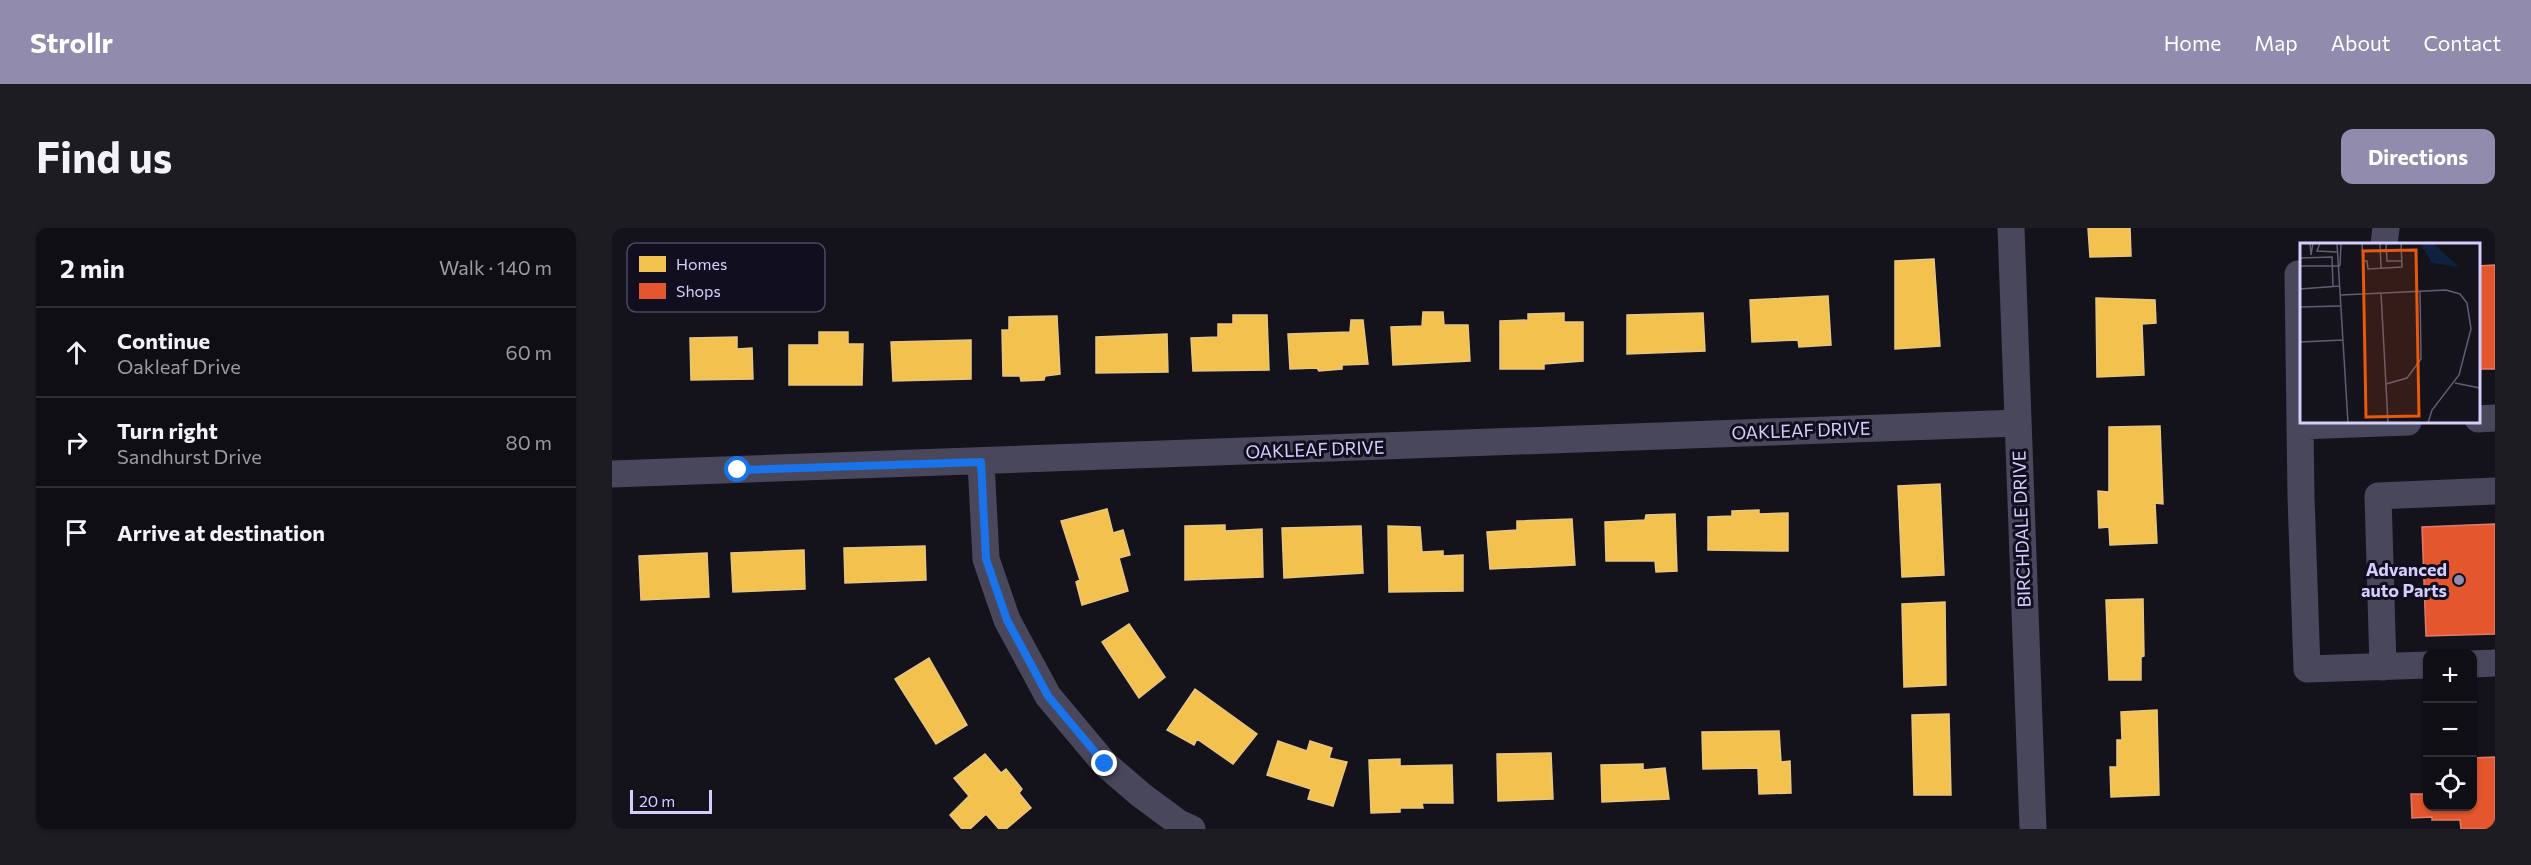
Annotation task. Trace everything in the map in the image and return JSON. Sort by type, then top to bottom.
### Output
[{"type":"street","name":"BIRCHDALE DRIVE","points":[[2011,228],[2033,829]]},
{"type":"street","points":[[2384,243],[2386,228]]},
{"type":"street","points":[[2300,274],[2298,274],[2301,497],[2307,669],[2423,665]]},
{"type":"street","points":[[2480,419],[2495,418]]},
{"type":"street","name":"OAKLEAF DRIVE","points":[[612,474],[2018,423]]},
{"type":"street","points":[[2300,426],[2369,423]]},
{"type":"street","points":[[981,462],[986,559],[1007,620],[1048,696],[1105,764],[1141,795],[1179,823],[1192,829]]},
{"type":"street","points":[[2383,667],[2378,496],[2495,491]]},
{"type":"street","points":[[2477,664],[2495,663]]},
{"type":"building: Homes","points":[[2088,228],[2130,228],[2131,256],[2090,257]]},
{"type":"building: Homes","points":[[1934,259],[1940,346],[1895,349],[1895,261]]},
{"type":"building: Homes","points":[[1828,296],[1831,345],[1799,347],[1798,340],[1752,342],[1750,300]]},
{"type":"building: Homes","points":[[2096,298],[2155,300],[2156,323],[2142,324],[2144,375],[2097,377]]},
{"type":"building: Homes","points":[[1423,312],[1443,312],[1444,325],[1468,325],[1470,361],[1393,365],[1391,327],[1422,326]]},
{"type":"building: Homes","points":[[1564,313],[1564,322],[1583,322],[1583,361],[1544,364],[1544,369],[1500,369],[1500,321],[1528,320],[1528,314]]},
{"type":"building: Homes","points":[[1703,313],[1705,351],[1627,354],[1627,315]]},
{"type":"building: Homes","points":[[1233,315],[1267,315],[1269,370],[1193,371],[1191,338],[1218,337],[1218,324],[1233,324]]},
{"type":"building: Homes","points":[[1057,316],[1060,374],[1045,376],[1044,380],[1021,381],[1020,376],[1003,376],[1002,330],[1009,330],[1009,317]]},
{"type":"building: Homes","points":[[1351,320],[1363,320],[1368,364],[1342,365],[1342,369],[1319,371],[1317,368],[1290,369],[1288,334],[1350,332]]},
{"type":"building: Homes","points":[[819,332],[848,332],[848,344],[863,344],[862,385],[789,385],[789,345],[819,345]]},
{"type":"building: Homes","points":[[1167,334],[1168,372],[1096,373],[1096,337]]},
{"type":"building: Homes","points":[[737,337],[737,349],[752,348],[753,379],[691,380],[690,338]]},
{"type":"building: Homes","points":[[971,340],[971,379],[893,381],[891,342]]},
{"type":"building: Homes","points":[[2160,426],[2163,504],[2155,503],[2157,543],[2110,545],[2109,527],[2099,528],[2098,491],[2109,492],[2109,427]]},
{"type":"building: Homes","points":[[1940,484],[1944,575],[1902,577],[1898,486]]},
{"type":"building: Homes","points":[[1107,509],[1113,533],[1123,530],[1130,555],[1119,558],[1128,591],[1082,605],[1076,582],[1080,580],[1061,521]]},
{"type":"building: Homes","points":[[1759,510],[1759,514],[1788,513],[1788,551],[1708,550],[1708,517],[1732,516],[1732,511]]},
{"type":"building: Homes","points":[[1675,514],[1677,571],[1656,572],[1655,561],[1606,561],[1605,522],[1645,520],[1646,515]]},
{"type":"building: Homes","points":[[1572,519],[1575,565],[1490,569],[1487,532],[1517,530],[1517,521]]},
{"type":"building: Homes","points":[[1225,525],[1225,531],[1262,529],[1263,577],[1185,580],[1185,526]]},
{"type":"building: Homes","points":[[1361,526],[1363,573],[1284,578],[1282,528]]},
{"type":"building: Homes","points":[[1388,526],[1420,527],[1422,552],[1443,551],[1443,556],[1463,555],[1463,591],[1389,592]]},
{"type":"building: Homes","points":[[925,546],[926,580],[845,583],[844,548]]},
{"type":"building: Homes","points":[[804,550],[805,589],[733,592],[731,553]]},
{"type":"building: Homes","points":[[707,553],[709,597],[641,600],[639,556]]},
{"type":"building: Homes","points":[[2143,599],[2144,656],[2141,657],[2141,680],[2109,680],[2106,600]]},
{"type":"building: Homes","points":[[1945,602],[1946,685],[1904,687],[1902,604]]},
{"type":"building: Homes","points":[[1129,624],[1165,677],[1139,698],[1102,642]]},
{"type":"building: Homes","points":[[929,658],[967,725],[936,744],[895,679]]},
{"type":"building: Homes","points":[[1195,689],[1257,734],[1233,764],[1197,739],[1194,745],[1167,730]]},
{"type":"building: Homes","points":[[2157,710],[2159,795],[2111,797],[2110,767],[2117,767],[2117,740],[2122,740],[2121,712]]},
{"type":"building: Homes","points":[[1949,714],[1951,795],[1914,795],[1912,715]]},
{"type":"building: Homes","points":[[1779,731],[1781,762],[1790,761],[1791,793],[1759,794],[1758,768],[1703,769],[1702,732]]},
{"type":"building: Homes","points":[[1278,741],[1307,751],[1310,741],[1332,748],[1329,758],[1347,762],[1333,806],[1308,799],[1311,789],[1267,775]]},
{"type":"building: Homes","points":[[1551,753],[1553,799],[1498,801],[1497,754]]},
{"type":"building: Homes","points":[[985,754],[1001,773],[1006,769],[1022,789],[1019,793],[1031,808],[1006,829],[999,829],[986,814],[970,829],[962,829],[950,815],[969,796],[954,778]]},
{"type":"building: Homes","points":[[1400,759],[1400,766],[1452,765],[1453,803],[1422,803],[1423,808],[1400,808],[1400,812],[1371,813],[1369,760]]},
{"type":"building: Homes","points":[[1643,764],[1643,770],[1665,768],[1669,799],[1602,802],[1601,765]]},
{"type":"building: Shops","points":[[2495,265],[2495,369],[2480,369],[2480,266]]},
{"type":"building: Shops","name":"Advanced auto Parts","points":[[2495,524],[2495,634],[2426,636],[2422,527]]},
{"type":"building: Shops","points":[[2495,757],[2495,829],[2461,829],[2460,820],[2432,820],[2432,817],[2412,818],[2411,794],[2423,794],[2423,811],[2477,811],[2477,758]]},
{"type":"place","name":"Advanced auto Parts","points":[[2459,580]]},
{"type":"route","points":[[738,470],[981,462],[986,559],[1007,620],[1048,696],[1105,764]]}]
